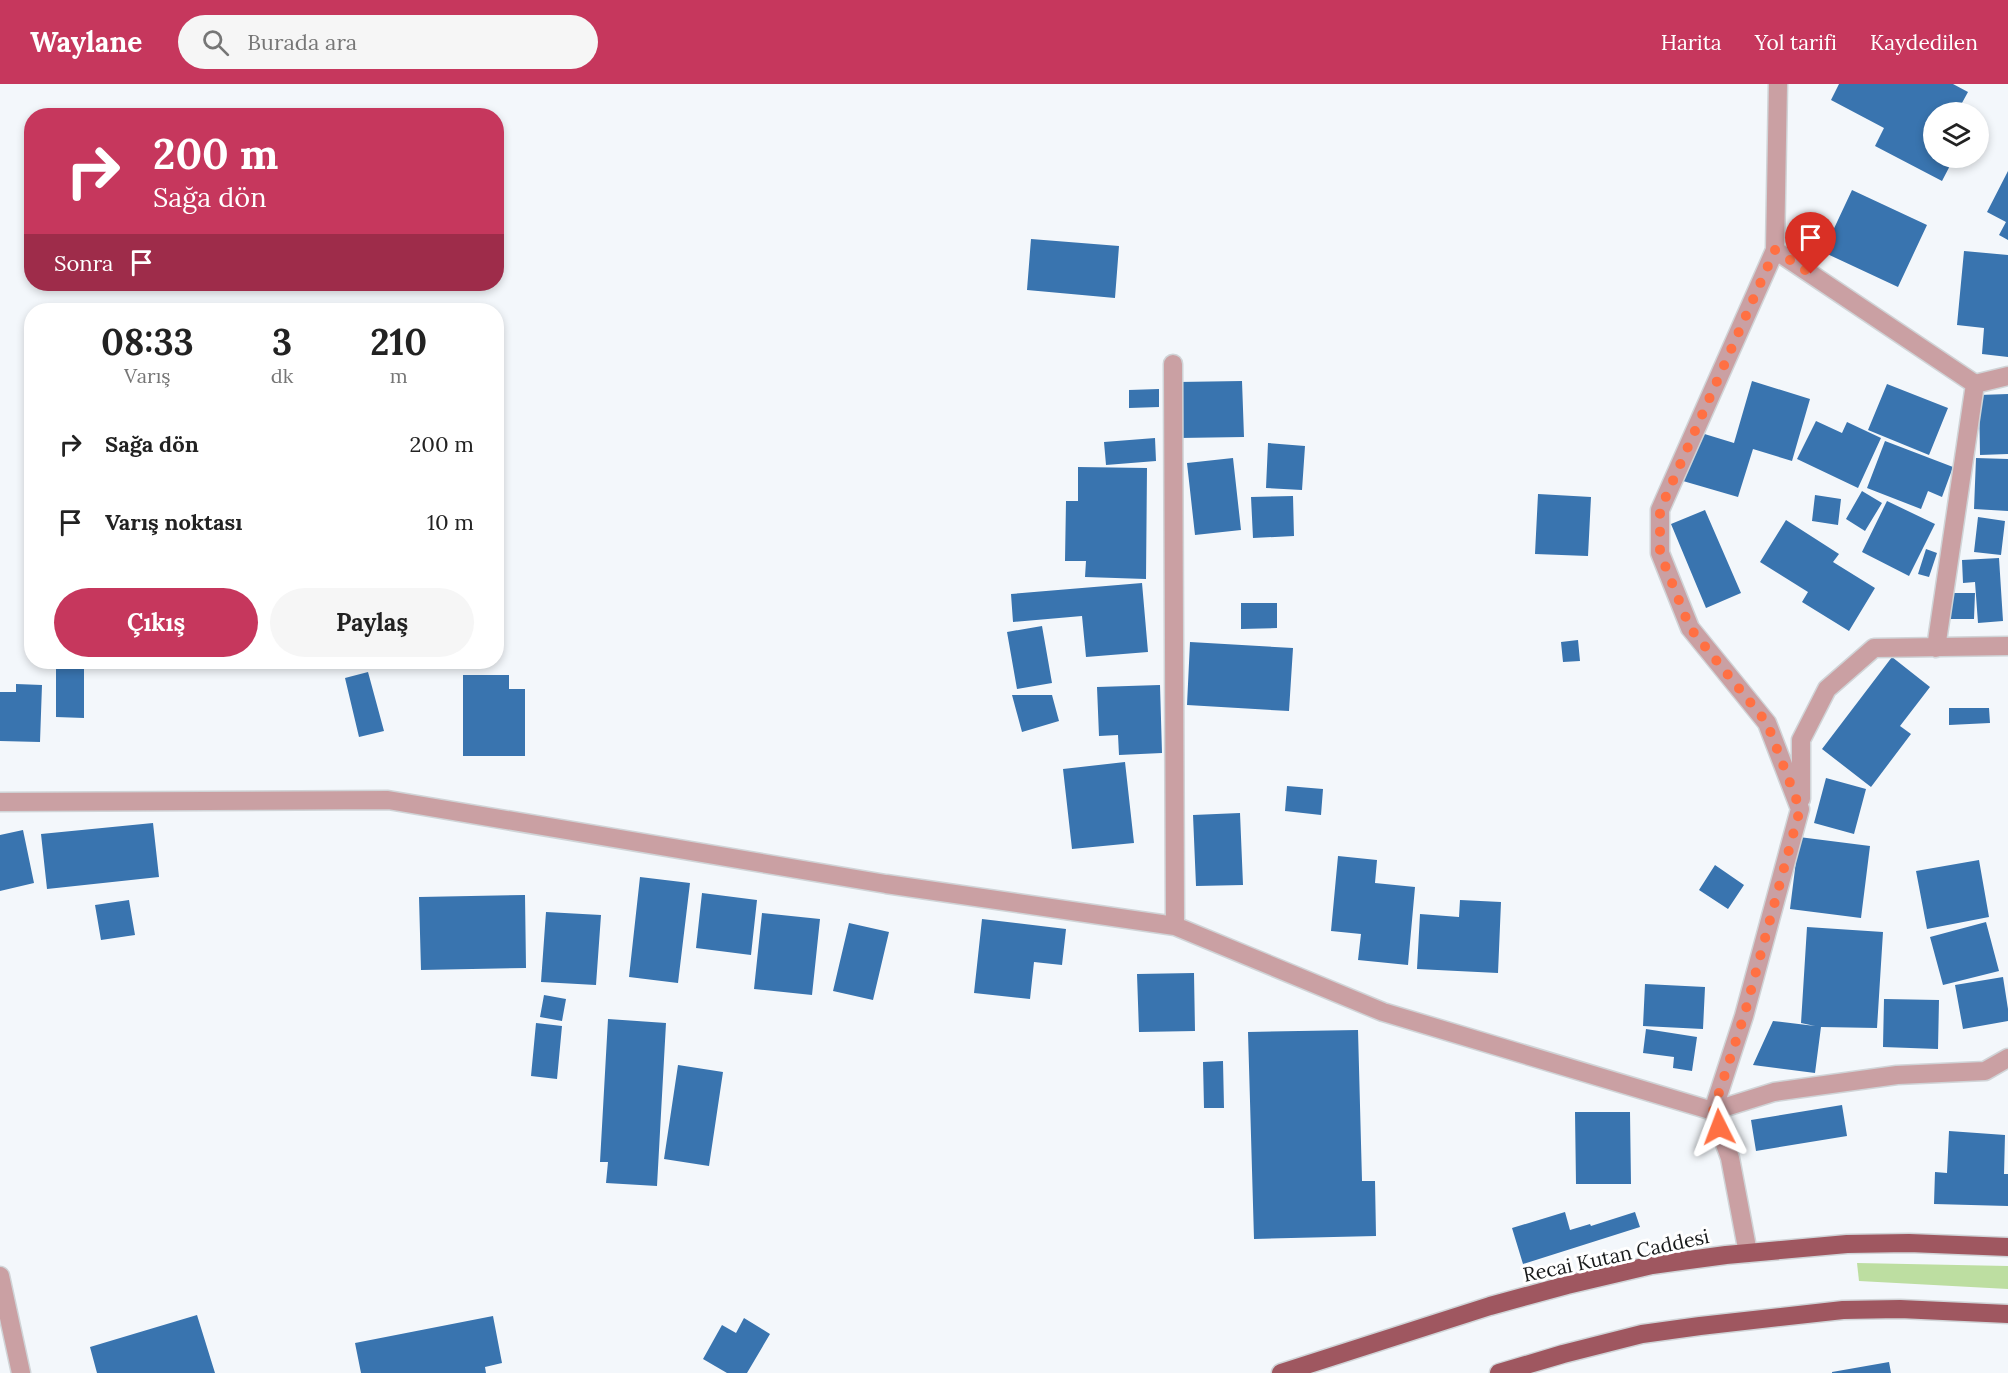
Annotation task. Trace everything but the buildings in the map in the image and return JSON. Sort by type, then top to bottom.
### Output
[{"type":"main road","name":"Recai Kutan Caddesi","points":[[1281,1373],[1490,1306],[1652,1265],[1847,1244],[1909,1243],[2008,1247]]},
{"type":"main road","points":[[1499,1373],[1642,1334],[1712,1324],[1843,1310],[1900,1308],[2008,1314]]},
{"type":"street","points":[[1778,84],[1775,250],[1660,510],[1660,553],[1690,628],[1767,723],[1800,809]]},
{"type":"street","points":[[1775,250],[1975,384],[2008,376]]},
{"type":"street","points":[[1173,364],[1175,926]]},
{"type":"street","points":[[1936,648],[1975,384]]},
{"type":"street","points":[[1748,1253],[1730,1158],[1713,1111],[1744,1016],[1800,809],[1802,740],[1827,689],[1874,648],[2008,646]]},
{"type":"street","points":[[0,802],[388,800],[886,884],[1175,926],[1383,1012],[1713,1111],[1774,1092],[1897,1075],[1985,1071],[2008,1058]]},
{"type":"street","points":[[0,1276],[21,1373]]},
{"type":"green space","points":[[1857,1263],[2008,1266],[2008,1289],[1859,1281]]},
{"type":"route","points":[[1719,1127],[1713,1111],[1744,1016],[1800,809],[1767,723],[1690,628],[1660,553],[1660,510],[1775,250],[1811,274]]}]
